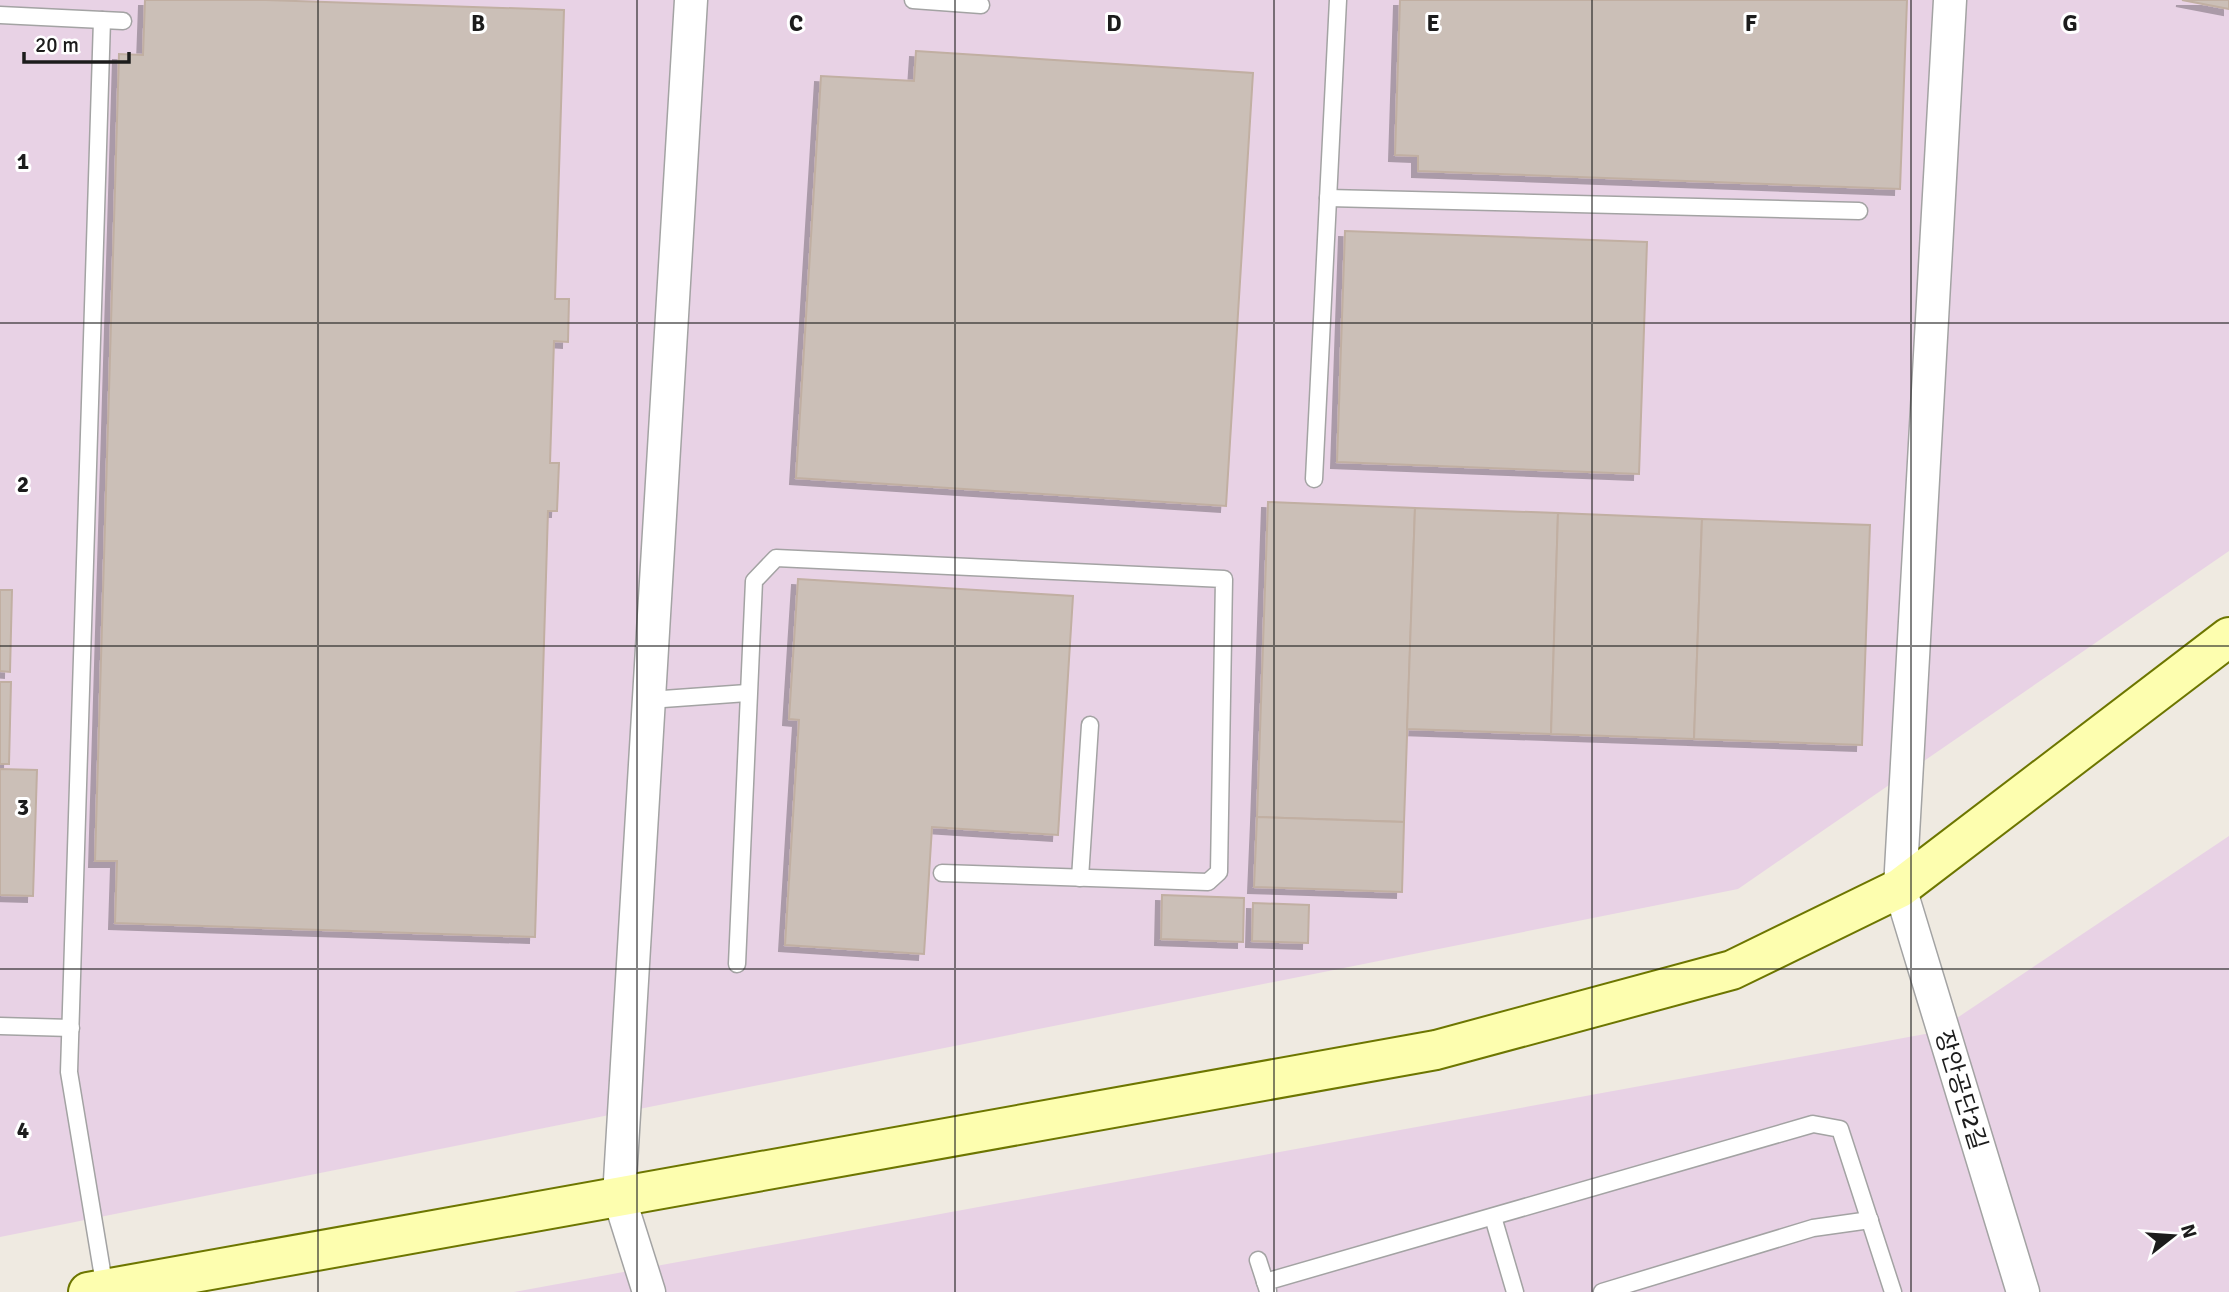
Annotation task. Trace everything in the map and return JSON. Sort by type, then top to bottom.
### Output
[{"type":"main road","points":[[97,1291],[1436,1050],[1732,971],[1900,888],[2229,637]]},
{"type":"street","points":[[649,1292],[619,1197],[691,0]]},
{"type":"street","points":[[1900,888],[1950,0]]},
{"type":"street","name":"장안공단2길","points":[[1900,888],[2023,1292]]},
{"type":"lane","points":[[913,0],[981,5]]},
{"type":"lane","points":[[1314,479],[1338,0]]},
{"type":"lane","points":[[0,15],[123,21]]},
{"type":"lane","points":[[97,1291],[69,1072],[102,20]]},
{"type":"lane","points":[[1328,198],[1859,211]]},
{"type":"lane","points":[[737,964],[754,580],[776,558],[1224,579],[1219,872],[1208,882],[942,873]]},
{"type":"lane","points":[[649,700],[747,693]]},
{"type":"lane","points":[[1080,878],[1090,725]]},
{"type":"lane","points":[[0,1026],[71,1028]]},
{"type":"lane","points":[[1258,1260],[1266,1287],[1493,1217],[1812,1124],[1840,1129],[1893,1292]]},
{"type":"lane","points":[[1493,1217],[1515,1292]]},
{"type":"lane","points":[[1602,1292],[1813,1228],[1870,1220]]},
{"type":"shaded area","points":[[0,0],[2229,0],[2229,551],[1738,889],[0,1237]]},
{"type":"shaded area","points":[[2229,836],[2229,1292],[514,1292],[1936,1032]]},
{"type":"building","points":[[145,0],[266,0],[564,10],[555,299],[569,299],[568,342],[554,341],[550,463],[559,463],[557,511],[548,511],[535,937],[115,923],[117,861],[95,861],[119,54],[143,55]]},
{"type":"building","points":[[1400,0],[1907,0],[1900,189],[1418,171],[1418,156],[1395,155]]},
{"type":"building","points":[[2182,0],[2229,0],[2229,9]]},
{"type":"building","points":[[916,51],[1253,73],[1226,506],[796,478],[821,76],[914,81]]},
{"type":"building","points":[[1345,231],[1647,242],[1639,474],[1337,462]]},
{"type":"building","points":[[1268,502],[1415,508],[1404,822],[1257,817]]},
{"type":"building","points":[[1415,508],[1558,513],[1551,734],[1407,729]]},
{"type":"building","points":[[1558,513],[1702,519],[1694,739],[1551,734]]},
{"type":"building","points":[[1702,519],[1870,525],[1862,745],[1694,739]]},
{"type":"building","points":[[798,579],[1073,596],[1058,835],[932,827],[924,954],[785,945],[799,720],[789,719]]},
{"type":"building","points":[[0,590],[12,590],[10,672],[0,671]]},
{"type":"building","points":[[0,682],[11,682],[9,764],[0,764]]},
{"type":"building","points":[[0,769],[37,770],[33,896],[0,895]]},
{"type":"building","points":[[1257,817],[1404,822],[1402,892],[1254,887]]},
{"type":"building","points":[[1162,895],[1244,898],[1243,942],[1161,939]]},
{"type":"building","points":[[1253,903],[1309,905],[1308,943],[1252,941]]}]
